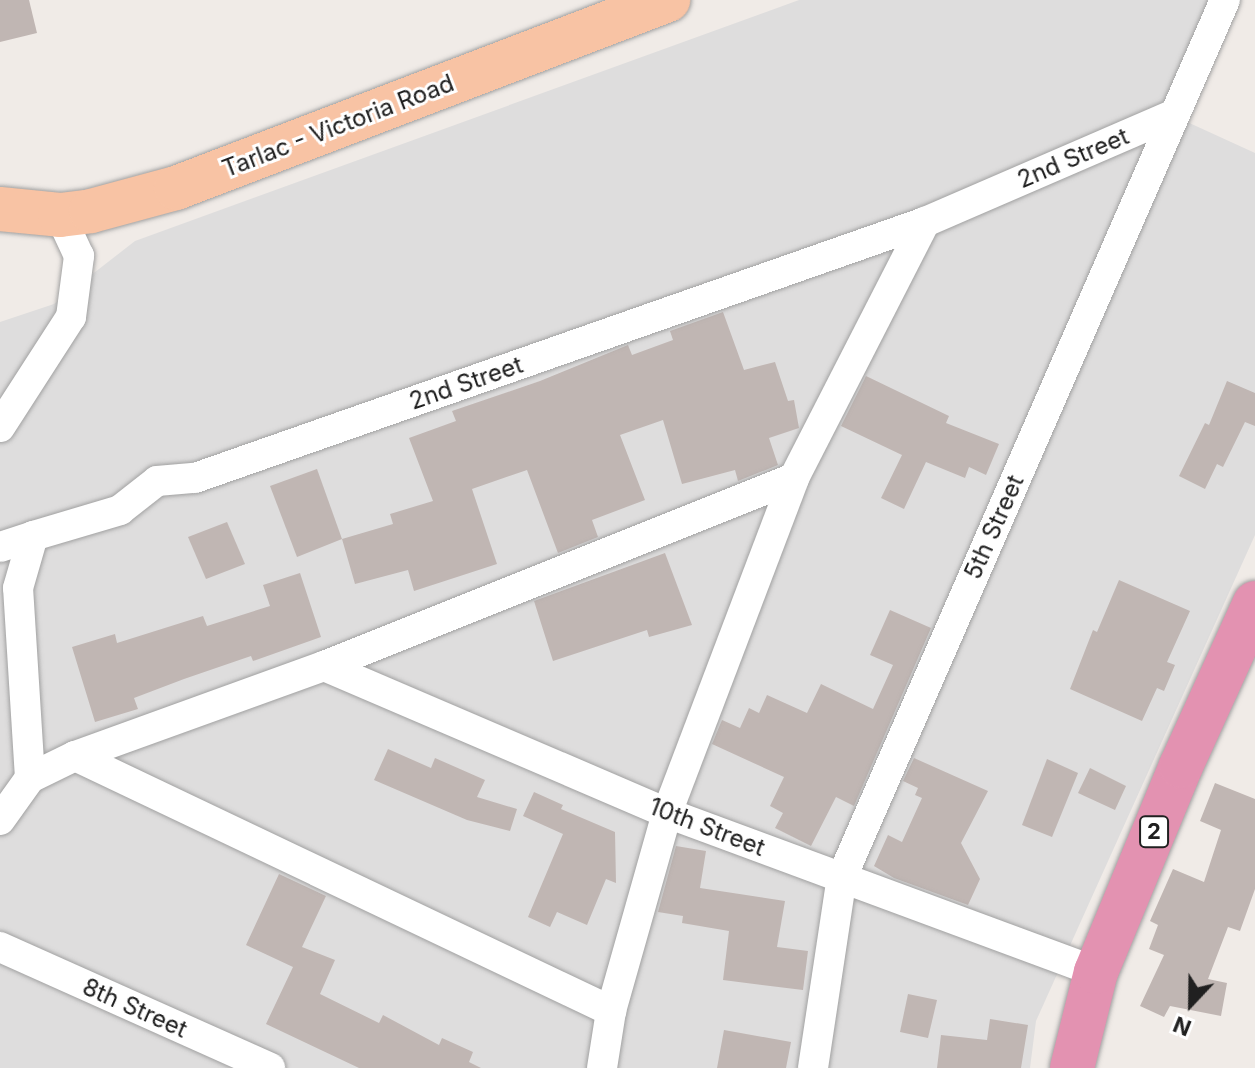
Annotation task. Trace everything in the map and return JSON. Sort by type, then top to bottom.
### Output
[{"type":"highway","name":"2","points":[[1072,1068],[1096,972],[1181,766],[1255,603]]},
{"type":"main road","name":"Tarlac - Victoria Road","points":[[0,209],[60,215],[91,211],[176,188],[610,10],[668,0]]},
{"type":"street","name":"5th Street","points":[[813,1068],[842,877],[1225,0]]},
{"type":"street","name":"2nd Street","points":[[0,547],[120,510],[157,481],[195,478],[925,222],[1174,114]]},
{"type":"street","points":[[0,427],[71,317],[79,256],[60,215]]},
{"type":"street","points":[[602,1068],[611,1011],[667,813],[794,478],[925,222]]},
{"type":"street","points":[[0,820],[30,778],[75,756],[324,666],[794,478]]},
{"type":"street","points":[[30,778],[18,588],[33,536]]},
{"type":"street","name":"10th Street","points":[[324,666],[667,813],[1096,972]]},
{"type":"street","points":[[75,756],[611,1011]]},
{"type":"street","name":"8th Street","points":[[0,947],[270,1068]]},
{"type":"shaded area","points":[[799,0],[1209,0],[1161,110],[1255,153],[1255,535],[1036,1021],[1030,1068],[0,1068],[0,322],[54,304],[135,241]]},
{"type":"building","points":[[0,0],[29,0],[37,33],[0,42]]},
{"type":"building","points":[[723,312],[744,370],[775,362],[788,401],[794,400],[799,428],[769,438],[778,465],[738,481],[735,470],[682,484],[663,420],[620,435],[645,500],[592,520],[598,537],[558,553],[527,470],[472,489],[497,564],[414,591],[408,570],[355,584],[342,539],[393,524],[390,514],[433,501],[409,438],[456,421],[452,411],[540,381],[628,345],[632,355],[673,340],[670,331]]},
{"type":"building","points":[[866,376],[949,416],[946,423],[999,444],[986,475],[969,467],[965,478],[926,462],[904,509],[881,498],[902,455],[841,426]]},
{"type":"building","points":[[1227,381],[1255,393],[1255,426],[1245,422],[1223,467],[1217,464],[1205,489],[1179,476],[1205,423],[1209,425]]},
{"type":"building","points":[[317,469],[342,539],[297,557],[270,486]]},
{"type":"building","points":[[227,522],[245,564],[206,579],[188,537]]},
{"type":"building","points":[[665,553],[692,625],[649,637],[647,630],[553,661],[534,601]]},
{"type":"building","points":[[300,573],[321,637],[253,661],[251,656],[184,679],[134,698],[138,709],[95,722],[72,647],[115,634],[117,643],[203,616],[207,626],[270,606],[263,585]]},
{"type":"building","points":[[1119,580],[1190,611],[1167,662],[1175,665],[1164,691],[1157,688],[1142,721],[1070,689],[1093,630],[1097,632]]},
{"type":"building","points":[[890,610],[931,628],[854,806],[836,797],[811,846],[775,828],[783,813],[770,806],[784,777],[712,744],[722,720],[740,728],[749,708],[759,713],[767,695],[807,713],[821,684],[873,709],[893,665],[870,655]]},
{"type":"building","points":[[388,749],[431,768],[435,758],[485,780],[477,797],[517,809],[510,831],[467,820],[374,780]]},
{"type":"building","points":[[914,758],[988,791],[961,843],[980,879],[968,905],[894,878],[874,866],[888,835],[902,842],[922,798],[915,795],[918,788],[903,781]]},
{"type":"building","points":[[1047,759],[1078,773],[1052,837],[1022,825]]},
{"type":"building","points":[[1090,768],[1126,786],[1115,810],[1078,793]]},
{"type":"building","points":[[1215,783],[1255,799],[1255,889],[1240,931],[1228,927],[1208,979],[1227,983],[1221,1016],[1170,1006],[1164,1017],[1140,1006],[1164,955],[1149,949],[1158,925],[1150,921],[1173,869],[1204,882],[1221,830],[1200,821]]},
{"type":"building","points":[[534,792],[563,805],[561,809],[615,832],[616,883],[606,879],[587,925],[557,912],[550,927],[528,917],[563,834],[523,816]]},
{"type":"building","points":[[676,846],[706,851],[700,888],[785,901],[777,947],[808,951],[803,990],[723,980],[729,931],[682,923],[683,916],[658,912]]},
{"type":"building","points":[[279,874],[326,896],[302,947],[335,960],[320,994],[379,1023],[383,1015],[439,1045],[442,1038],[473,1052],[469,1062],[481,1068],[359,1068],[266,1024],[293,967],[246,945]]},
{"type":"building","points":[[908,994],[937,1000],[928,1038],[900,1032]]},
{"type":"building","points":[[990,1019],[1028,1025],[1021,1068],[937,1068],[941,1035],[987,1040]]},
{"type":"building","points":[[724,1030],[791,1042],[786,1068],[717,1068]]}]
